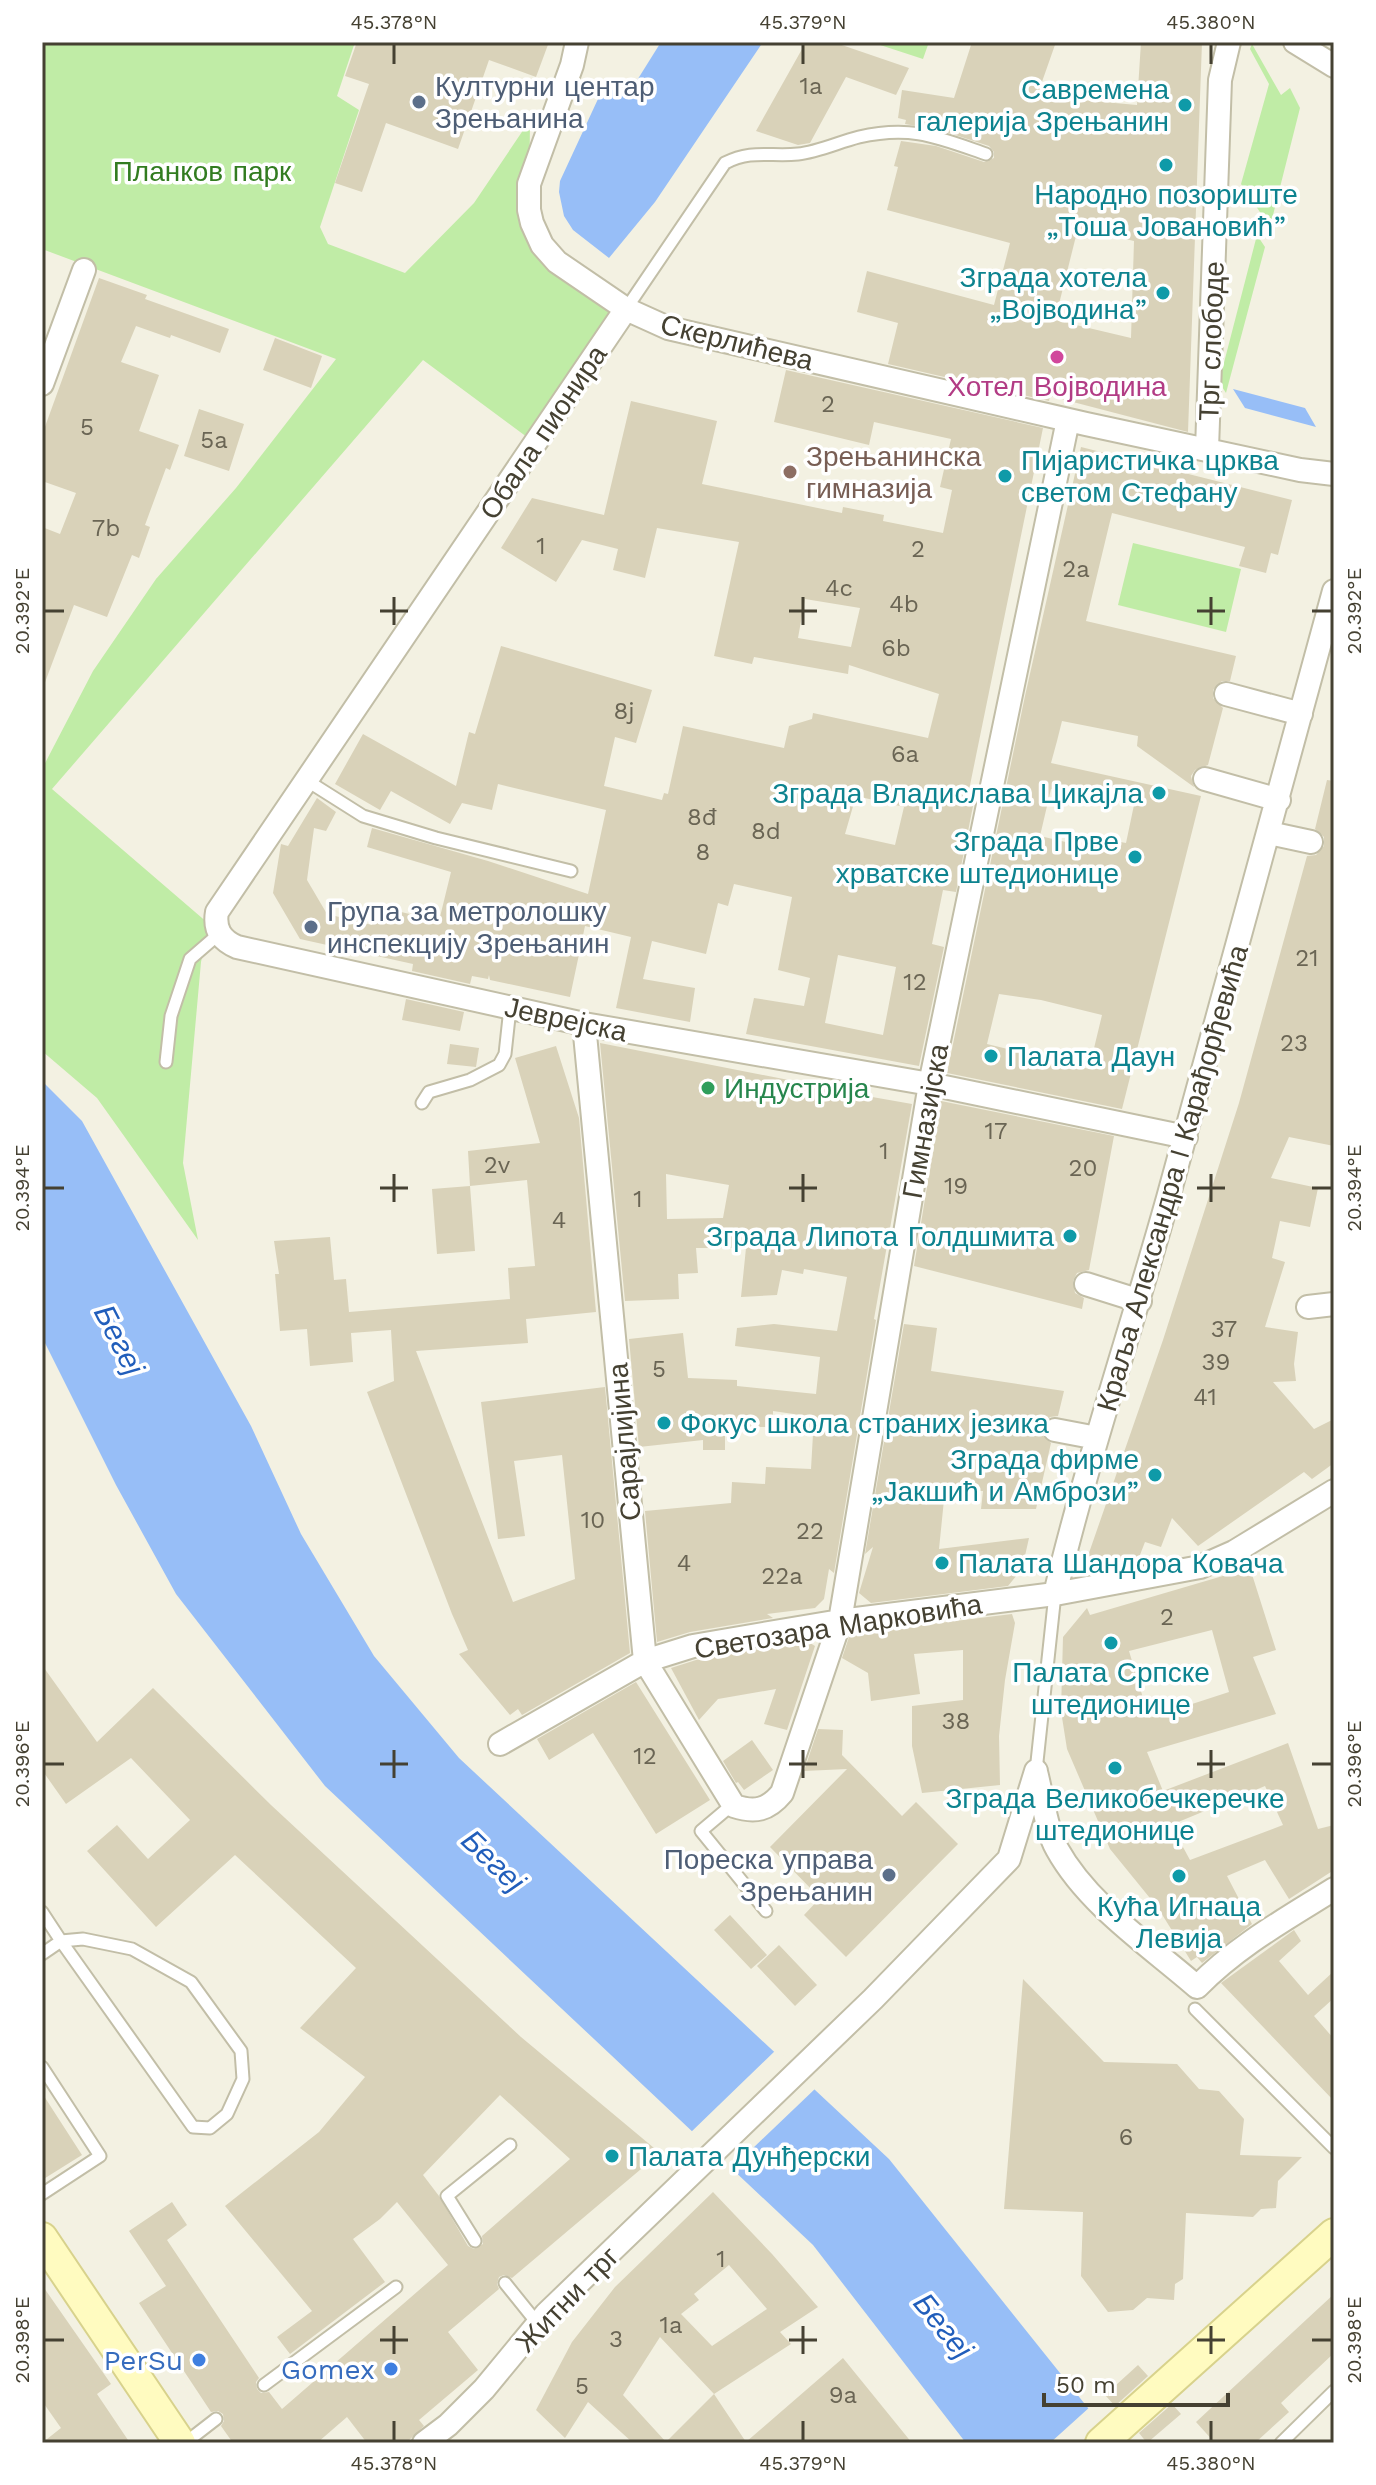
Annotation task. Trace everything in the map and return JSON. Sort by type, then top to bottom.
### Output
[{"type":"main road","points":[[1101,2443],[1334,2234]]},
{"type":"main road","points":[[42,2238],[182,2443]]},
{"type":"street","name":"Скерлићева","points":[[577,42],[572,65],[529,184],[529,210],[542,245],[557,262],[626,309],[668,328],[777,350],[1068,420]]},
{"type":"street","name":"Трг слободе","points":[[1207,449],[1220,80],[1229,42]]},
{"type":"street","points":[[1295,42],[1334,66]]},
{"type":"street","points":[[42,384],[84,270]]},
{"type":"street","name":"Обала пионира","points":[[217,929],[217,912],[626,309]]},
{"type":"street","name":"Трг слободе","points":[[1068,420],[1300,470],[1334,474]]},
{"type":"street","name":"Гимназијска","points":[[733,1804],[748,1811],[762,1810],[782,1793],[840,1621],[930,1084],[1068,420]]},
{"type":"street","name":"Краља Александра I Карађорђевића","points":[[1055,1594],[1097,1438],[1186,1137],[1334,591]]},
{"type":"street","points":[[1226,694],[1301,714]]},
{"type":"street","points":[[1205,779],[1279,800]]},
{"type":"street","points":[[1269,833],[1311,842]]},
{"type":"street","name":"Јеврејска","points":[[217,929],[228,943],[237,947],[584,1024],[930,1084],[1186,1137]]},
{"type":"street","name":"Сарајлијина","points":[[584,1024],[645,1661],[733,1804]]},
{"type":"street","points":[[1086,1284],[1140,1301]]},
{"type":"street","points":[[1308,1307],[1334,1304]]},
{"type":"street","points":[[1055,1430],[1097,1438]]},
{"type":"street","name":"Светозара Марковића","points":[[500,1744],[645,1661],[693,1646],[840,1621],[1055,1594],[1200,1567],[1234,1552],[1334,1491]]},
{"type":"street","points":[[1036,1771],[1055,1846],[1073,1873],[1107,1909],[1197,1987],[1218,1966],[1265,1932],[1334,1889]]},
{"type":"street","name":"Житни трг","points":[[424,2443],[448,2425],[484,2389],[542,2319],[844,2027],[1009,1859],[1036,1771]]},
{"type":"lane","name":"Обала пионира","points":[[626,309],[725,163],[734,159],[761,153],[802,154],[893,130],[936,136],[986,154]]},
{"type":"lane","points":[[306,780],[363,816],[436,838],[571,871]]},
{"type":"lane","points":[[166,1062],[171,1016],[190,959],[217,929]]},
{"type":"lane","points":[[422,1103],[429,1092],[470,1080],[499,1065],[505,1054],[510,1008]]},
{"type":"lane","name":"Краља Александра I Карађорђевића","points":[[1036,1771],[1055,1594]]},
{"type":"lane","points":[[733,1804],[701,1831],[766,1911]]},
{"type":"lane","points":[[42,1912],[61,1941],[193,2127],[210,2128],[227,2114],[243,2079],[241,2051],[191,1982],[132,1949],[83,1939],[61,1941],[42,1954]]},
{"type":"lane","points":[[1195,2009],[1334,2148]]},
{"type":"lane","points":[[42,2067],[100,2156],[42,2194]]},
{"type":"lane","points":[[475,2241],[447,2196],[510,2145]]},
{"type":"lane","points":[[505,2283],[542,2319]]},
{"type":"lane","points":[[264,2385],[396,2287]]},
{"type":"lane","points":[[1281,2443],[1334,2391]]},
{"type":"lane","points":[[182,2443],[216,2419]]},
{"type":"green space","name":"Планков парк","points":[[42,42],[355,42],[337,96],[359,110],[320,227],[328,244],[405,273],[474,203],[530,120],[529,210],[537,234],[626,309],[535,443],[423,360],[52,789],[209,924],[201,962],[183,1163],[198,1240],[97,1098],[42,1051],[42,769],[93,671],[156,579],[236,488],[336,359],[42,249]]},
{"type":"green space","points":[[871,42],[929,42],[923,59]]},
{"type":"green space","points":[[1252,44],[1281,95],[1290,88],[1300,108],[1270,227],[1241,184],[1269,84],[1250,49]]},
{"type":"green space","points":[[1257,235],[1265,247],[1226,393],[1219,382]]},
{"type":"green space","points":[[1133,543],[1241,569],[1226,632],[1118,605]]},
{"type":"water","points":[[661,42],[763,42],[655,202],[609,258],[573,230],[564,216],[560,181],[604,86],[617,92],[631,90]]},
{"type":"water","points":[[1233,389],[1305,408],[1316,427],[1245,408]]},
{"type":"water","name":"Бегеј","points":[[42,1081],[82,1121],[251,1426],[301,1534],[374,1656],[459,1758],[889,2159],[1116,2443],[966,2443],[813,2245],[325,1786],[176,1594],[116,1485],[42,1337]]},
{"type":"pier","points":[[777,2049],[817,2087],[729,2171],[689,2134]]},
{"type":"pier","points":[[1091,2406],[1120,2443],[1050,2443]]},
{"type":"building","name":"Културни центар Зрењанина","points":[[357,42],[549,42],[536,77],[489,60],[458,149],[386,123],[362,192],[335,183],[369,84],[345,76]]},
{"type":"building","points":[[806,42],[833,42],[909,68],[896,95],[846,77],[810,143],[798,145],[756,131]]},
{"type":"building","points":[[972,42],[1056,42],[1037,96],[1137,105],[1141,42],[1202,42],[1188,432],[1050,396],[1049,401],[888,364],[898,323],[857,312],[867,271],[994,305],[1010,243],[887,210],[901,141],[936,146],[984,162],[994,158],[989,146],[940,130],[905,124],[906,120],[898,118],[902,90],[954,98]],"holes":[[[1078,228],[1134,241],[1131,338],[1055,320]]]},
{"type":"building","points":[[99,278],[147,295],[145,299],[229,329],[220,353],[136,326],[121,362],[159,375],[139,431],[179,445],[170,470],[166,468],[145,525],[150,527],[139,558],[132,555],[107,617],[74,605],[42,685],[42,527],[60,534],[76,493],[42,481],[42,435]]},
{"type":"building","points":[[275,338],[322,356],[311,388],[263,370]]},
{"type":"building","points":[[786,370],[1043,428],[968,795],[975,796],[956,892],[943,890],[932,944],[944,947],[919,1066],[746,1034],[754,998],[804,1006],[810,978],[778,970],[792,897],[734,884],[728,906],[718,903],[706,954],[652,941],[643,979],[695,988],[690,1022],[616,1008],[631,937],[585,926],[570,997],[490,980],[489,975],[488,979],[472,976],[470,984],[412,971],[413,964],[300,939],[273,893],[281,844],[288,846],[317,798],[336,812],[326,831],[314,828],[307,880],[327,914],[372,925],[376,906],[439,921],[451,872],[367,847],[372,828],[588,894],[606,810],[498,784],[492,810],[462,803],[450,824],[391,791],[380,810],[335,784],[363,734],[456,786],[469,732],[475,734],[501,646],[652,690],[636,743],[615,737],[604,786],[662,800],[664,793],[668,794],[683,726],[784,748],[789,726],[812,719],[813,713],[928,738],[939,694],[849,665],[848,674],[754,657],[752,664],[714,656],[739,542],[657,528],[645,578],[613,570],[618,549],[582,540],[556,582],[501,548],[532,498],[604,515],[631,401],[717,421],[702,484],[842,513],[843,507],[884,515],[883,521],[943,533],[952,490],[940,487],[951,439],[874,422],[869,445],[774,422]],"holes":[[[805,599],[860,608],[851,647],[798,638]],[[856,796],[904,807],[895,845],[845,834]],[[838,955],[896,967],[883,1035],[825,1023]]]},
{"type":"building","points":[[199,409],[244,424],[229,471],[184,456]]},
{"type":"building","points":[[1081,447],[1292,500],[1278,555],[1271,553],[1266,573],[1239,566],[1245,547],[1112,513],[1086,621],[1236,656],[1230,681],[1222,681],[1213,690],[1213,698],[1223,708],[1208,765],[1195,770],[1191,776],[1194,787],[1137,746],[1138,736],[1062,721],[1051,763],[1201,796],[1122,1109],[947,1073],[1025,696]],"holes":[[[1051,789],[1134,805],[1126,843],[1089,836],[1087,847],[1040,836]],[[999,994],[1041,1000],[1102,1015],[1089,1069],[987,1044]]]},
{"type":"building","points":[[1327,780],[1334,781],[1334,1146],[1289,1137],[1271,1178],[1318,1188],[1310,1227],[1280,1221],[1272,1258],[1285,1262],[1265,1327],[1298,1332],[1294,1364],[1296,1381],[1273,1382],[1314,1429],[1334,1419],[1334,1463],[1312,1479],[1304,1472],[1198,1546],[1172,1518],[1161,1547],[1145,1542],[1136,1565],[1082,1573],[1163,1340],[1239,1103],[1307,856],[1316,855],[1324,846],[1324,837],[1315,829]]},
{"type":"building","points":[[406,999],[464,1012],[460,1031],[402,1020]]},
{"type":"building","points":[[600,1043],[912,1104],[834,1573],[829,1569],[824,1599],[815,1608],[767,1614],[773,1618],[690,1632],[657,1642],[645,1511],[731,1503],[732,1482],[765,1484],[766,1467],[811,1469],[814,1417],[773,1411],[773,1427],[725,1427],[725,1450],[703,1450],[703,1440],[639,1447],[629,1339],[683,1333],[688,1378],[737,1380],[737,1386],[816,1394],[820,1357],[735,1346],[737,1328],[774,1324],[837,1331],[847,1277],[804,1269],[803,1274],[782,1270],[777,1295],[741,1297],[746,1248],[696,1248],[698,1273],[678,1274],[679,1299],[625,1301]],"holes":[[[666,1174],[729,1185],[723,1218],[667,1219]]]},
{"type":"building","points":[[450,1044],[479,1048],[476,1067],[447,1064]]},
{"type":"building","points":[[556,1046],[579,1118],[596,1312],[526,1319],[528,1343],[416,1351],[513,1602],[575,1579],[562,1455],[514,1461],[525,1536],[498,1539],[481,1402],[605,1387],[630,1653],[522,1715],[518,1709],[510,1715],[459,1654],[468,1650],[367,1392],[394,1381],[391,1330],[351,1333],[353,1362],[310,1366],[307,1329],[280,1331],[275,1274],[279,1274],[274,1241],[330,1237],[334,1280],[346,1279],[349,1312],[510,1299],[508,1268],[535,1266],[527,1180],[470,1186],[468,1151],[540,1143],[515,1058]]},
{"type":"building","points":[[941,1101],[1114,1136],[1089,1270],[1077,1273],[1073,1281],[1075,1293],[1084,1298],[1082,1309],[914,1266]]},
{"type":"building","points":[[470,1186],[475,1251],[437,1254],[432,1189]]},
{"type":"building","points":[[904,1324],[937,1328],[931,1371],[1064,1391],[1058,1416],[1050,1417],[1042,1427],[1042,1435],[1051,1443],[1036,1509],[981,1509],[983,1491],[945,1490],[939,1549],[1029,1538],[1022,1569],[1008,1586],[871,1603],[859,1593],[873,1547],[865,1554]]},
{"type":"building","points":[[1250,1568],[1276,1650],[1253,1657],[1276,1714],[1147,1752],[1163,1791],[1288,1743],[1318,1829],[1334,1825],[1334,1870],[1289,1899],[1265,1860],[1227,1876],[1252,1924],[1202,1963],[1197,1957],[1191,1961],[1158,1908],[1110,1849],[1067,1749],[1061,1711],[1063,1637],[1087,1608],[1090,1615]],"holes":[[[1212,1630],[1229,1692],[1149,1718],[1129,1651]],[[1265,1786],[1283,1825],[1190,1860],[1171,1825]]]},
{"type":"building","points":[[1012,1614],[1015,1623],[999,1736],[1000,1785],[922,1793],[912,1746],[912,1706],[963,1700],[963,1650],[914,1654],[920,1694],[871,1701],[868,1673],[842,1658],[850,1634]]},
{"type":"building","points":[[807,1641],[815,1646],[787,1730],[764,1724],[776,1689],[718,1699],[699,1720],[671,1668],[696,1660]]},
{"type":"building","points":[[42,1665],[97,1742],[153,1688],[271,1805],[521,2037],[660,2153],[512,2278],[499,2277],[499,2289],[448,2332],[478,2370],[419,2420],[424,2426],[406,2443],[367,2443],[347,2417],[317,2443],[233,2443],[221,2426],[223,2414],[211,2412],[139,2303],[166,2286],[129,2231],[172,2202],[187,2225],[167,2240],[259,2378],[257,2389],[261,2393],[269,2392],[282,2409],[448,2265],[397,2202],[353,2239],[385,2282],[290,2354],[277,2337],[312,2311],[225,2206],[319,2132],[365,2077],[300,2028],[356,1968],[235,1855],[156,1927],[87,1851],[117,1825],[148,1859],[190,1820],[131,1758],[66,1804],[42,1770]],"holes":[[[500,2095],[570,2159],[482,2236],[483,2244],[474,2249],[468,2246],[423,2175]]]},
{"type":"building","points":[[636,1682],[710,1800],[656,1834],[593,1733],[549,1760],[537,1739]]},
{"type":"building","points":[[818,1729],[843,1730],[842,1755],[902,1816],[916,1802],[958,1844],[846,1957],[804,1915],[820,1898],[770,1847],[847,1769],[804,1771]]},
{"type":"building","points":[[752,1740],[773,1770],[744,1790],[723,1761]]},
{"type":"building","points":[[730,1915],[767,1955],[751,1969],[714,1930]]},
{"type":"building","points":[[1294,1930],[1301,1941],[1279,1961],[1308,1995],[1334,1971],[1334,1998],[1314,2016],[1334,2039],[1334,2101],[1221,1983]]},
{"type":"building","points":[[779,1945],[817,1985],[795,2006],[757,1966]]},
{"type":"building","points":[[1023,1979],[1104,2062],[1177,2064],[1199,2089],[1219,2091],[1244,2119],[1240,2155],[1302,2157],[1278,2181],[1276,2208],[1261,2209],[1253,2217],[1186,2213],[1183,2279],[1175,2284],[1174,2300],[1147,2298],[1133,2310],[1108,2312],[1081,2276],[1083,2212],[1004,2209]]},
{"type":"building","points":[[42,2093],[82,2155],[42,2180]]},
{"type":"building","points":[[713,2192],[818,2307],[780,2332],[791,2344],[714,2394],[746,2442],[843,2358],[912,2443],[633,2443],[588,2402],[565,2438],[536,2410],[572,2342],[615,2287]],"holes":[[[729,2265],[767,2309],[712,2346],[681,2314],[699,2300],[694,2294]],[[660,2337],[714,2394],[666,2442],[623,2395]]]},
{"type":"building","points":[[42,2285],[111,2384],[97,2394],[130,2443],[42,2443],[61,2428],[42,2401]]},
{"type":"building","points":[[1334,2294],[1334,2353],[1281,2403],[1289,2412],[1255,2443],[1215,2443],[1196,2422]]},
{"type":"building","points":[[1138,2365],[1148,2376],[1115,2406],[1105,2395]]},
{"type":"building","points":[[1172,2404],[1181,2414],[1147,2443],[1139,2433]]},
{"type":"place","name":"Културни центар Зрењанина","points":[[419,102]]},
{"type":"place","name":"Савремена галерија Зрењанин","points":[[1185,105]]},
{"type":"place","name":"Народно позориште „Тоша Јовановић”","points":[[1166,165]]},
{"type":"place","name":"Зграда хотела „Војводина”","points":[[1163,293]]},
{"type":"place","name":"Хотел Војводина","points":[[1057,357]]},
{"type":"place","name":"Зрењанинска гимназија","points":[[790,472]]},
{"type":"place","name":"Пијаристичка црква светом Стефану","points":[[1005,476]]},
{"type":"place","name":"Зграда Владислава Цикајла","points":[[1159,793]]},
{"type":"place","name":"Зграда Прве хрватске штедионице","points":[[1135,857]]},
{"type":"place","name":"Група за метролошку инспекцију Зрењанин","points":[[311,927]]},
{"type":"place","name":"Палата Даун","points":[[991,1056]]},
{"type":"place","name":"Индустрија","points":[[708,1088]]},
{"type":"place","name":"Зграда Липота Голдшмита","points":[[1070,1236]]},
{"type":"place","name":"Фокус школа страних језика","points":[[664,1423]]},
{"type":"place","name":"Зграда фирме „Јакшић и Амбрози”","points":[[1155,1475]]},
{"type":"place","name":"Палата Шандора Ковача","points":[[942,1563]]},
{"type":"place","name":"Палата Српске штедионице","points":[[1111,1643]]},
{"type":"place","name":"Зграда Великобечкеречке штедионице","points":[[1115,1768]]},
{"type":"place","name":"Пореска управа Зрењанин","points":[[889,1875]]},
{"type":"place","name":"Кућа Игнаца Левија","points":[[1179,1876]]},
{"type":"place","name":"Палата Дунђерски","points":[[612,2156]]},
{"type":"place","name":"PerSu","points":[[199,2360]]},
{"type":"place","name":"Gomex","points":[[391,2369]]}]
